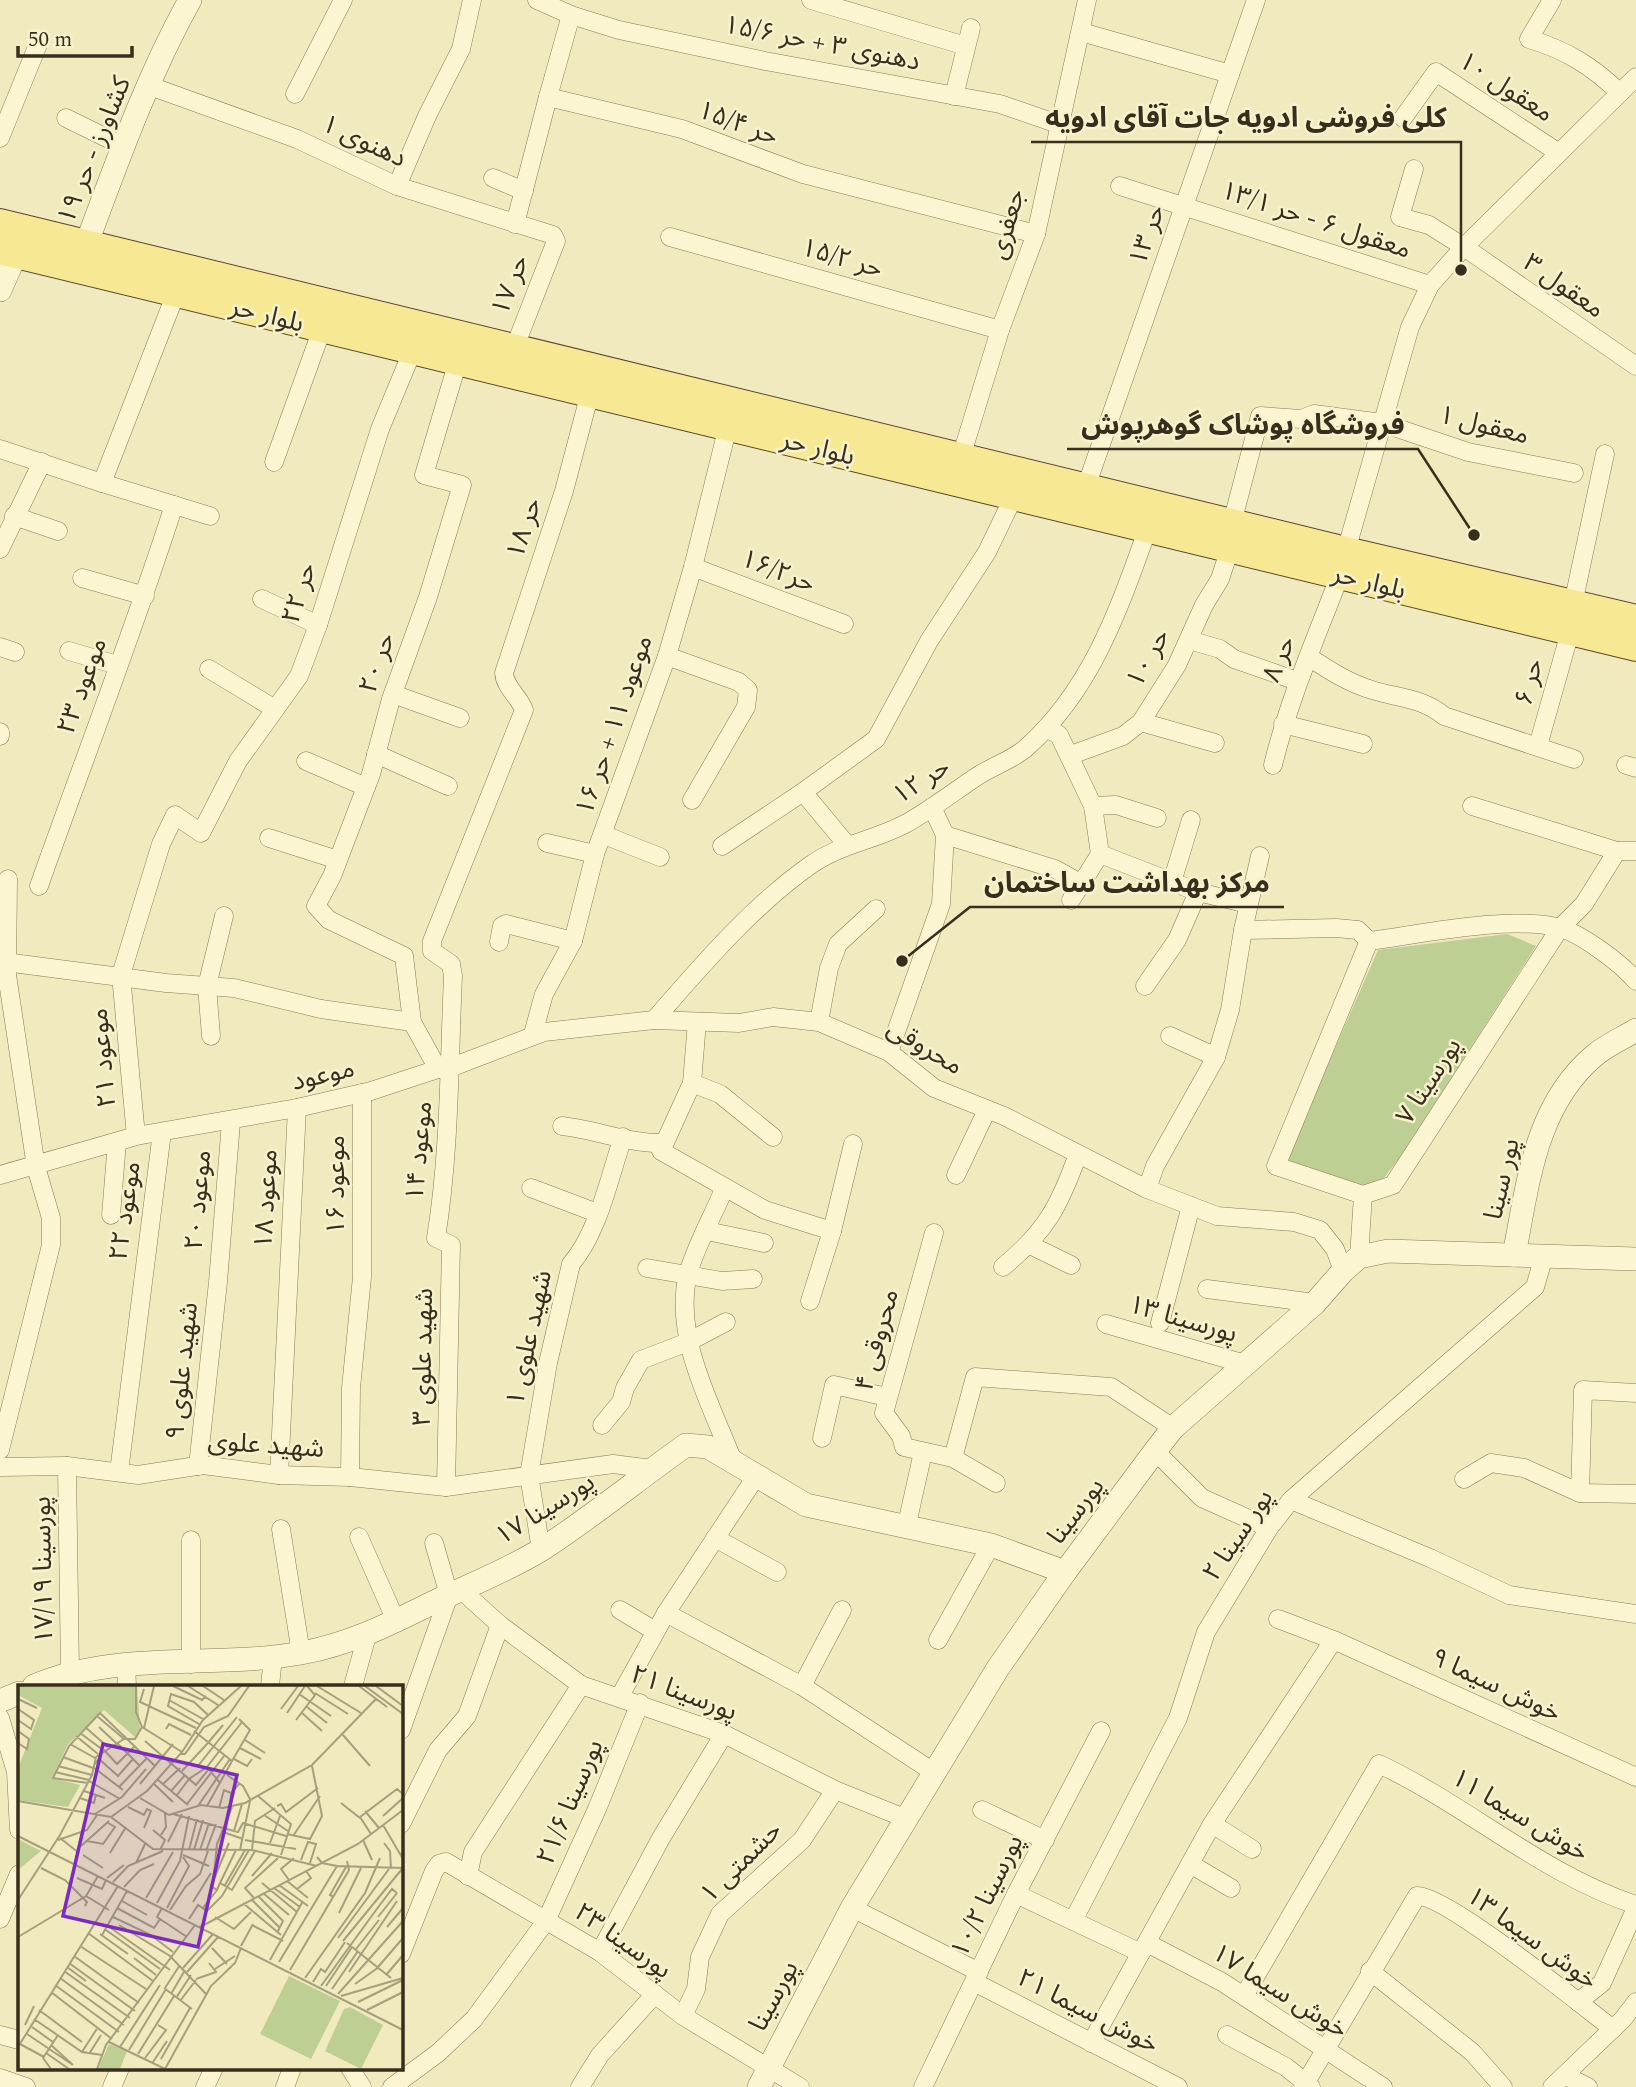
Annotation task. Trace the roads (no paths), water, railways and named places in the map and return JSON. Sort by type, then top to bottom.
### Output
[{"type":"main road","name":"بلوار حر","points":[[11,239],[86,245],[1086,488],[1231,536],[1571,618],[1636,647]]},
{"type":"main road","name":"بلوار حر","points":[[11,239],[176,293],[412,352],[1148,528],[1231,536]]},
{"type":"main road","name":"بلوار حر","points":[[1571,618],[1636,619]]},
{"type":"street","name":"کشاورز - حر ۱۹","points":[[86,245],[123,146],[171,34],[190,0]]},
{"type":"street","points":[[295,94],[344,0]]},
{"type":"street","points":[[397,186],[427,116],[461,49],[472,0]]},
{"type":"street","name":"دهنوی ۳ + حر ۱۵/۶","points":[[537,0],[571,15],[619,30],[765,61],[1000,104],[1058,124]]},
{"type":"street","points":[[811,0],[966,46]]},
{"type":"street","name":"جعفری","points":[[961,457],[1000,330],[1036,234],[1087,0]]},
{"type":"street","name":"حر ۱۳","points":[[1086,488],[1256,0]]},
{"type":"street","points":[[1552,0],[1529,39],[1560,48],[1594,69],[1620,93]]},
{"type":"street","points":[[515,224],[571,15]]},
{"type":"street","points":[[954,96],[971,28]]},
{"type":"street","points":[[1081,32],[1230,74]]},
{"type":"street","points":[[0,138],[38,43]]},
{"type":"street","name":"معقول ۱۰","points":[[1403,118],[1436,72],[1559,153]]},
{"type":"street","name":"حر ۸","points":[[1273,765],[1297,681],[1310,657],[1343,563],[1410,327],[1430,285],[1464,247],[1636,77]]},
{"type":"street","name":"دهنوی ۱","points":[[150,86],[297,139],[397,186],[553,235],[556,241]]},
{"type":"street","name":"حر ۱۵/۴","points":[[548,97],[682,129],[803,174],[1036,234]]},
{"type":"street","points":[[66,118],[123,146]]},
{"type":"street","name":"معقول ۳","points":[[1414,169],[1400,217],[1429,225],[1464,247],[1636,366]]},
{"type":"street","points":[[493,178],[524,191]]},
{"type":"street","name":"معقول ۶ - حر ۱۳/۱","points":[[1120,186],[1430,285]]},
{"type":"street","name":"حر ۱۵/۲","points":[[670,237],[1000,330]]},
{"type":"street","points":[[0,290],[11,239]]},
{"type":"street","name":"حر ۱۷","points":[[514,349],[556,241]]},
{"type":"street","points":[[102,483],[176,293]]},
{"type":"street","points":[[274,462],[322,329]]},
{"type":"street","name":"حر ۲۲","points":[[121,975],[162,844],[174,815],[201,833],[237,761],[299,676],[318,625],[380,429],[412,352]]},
{"type":"street","name":"حر ۲۰","points":[[412,1022],[404,956],[329,920],[318,910],[317,900],[338,860],[366,787],[393,694],[428,597],[462,485],[424,475],[458,361]]},
{"type":"street","name":"حر ۱۸","points":[[504,678],[564,491],[590,393]]},
{"type":"street","name":"معقول ۱","points":[[1260,416],[1301,419],[1314,414],[1382,424],[1468,452],[1574,473]]},
{"type":"street","name":"حر ۱۰","points":[[1071,755],[1123,737],[1141,722],[1189,640],[1204,605],[1220,579],[1260,416]]},
{"type":"street","name":"موعود ۱۱ + حر ۱۶","points":[[533,1034],[544,994],[573,941],[595,853],[604,835],[667,656],[693,567],[728,426]]},
{"type":"street","points":[[0,449],[210,516]]},
{"type":"street","name":"حر ۶","points":[[1538,746],[1571,618],[1605,454]]},
{"type":"street","points":[[0,548],[42,462]]},
{"type":"street","points":[[722,846],[876,739],[929,641],[987,552],[1014,496]]},
{"type":"street","name":"موعود ۲۳","points":[[39,886],[117,665],[145,596],[174,505]]},
{"type":"street","points":[[14,516],[58,531]]},
{"type":"street","name":"حر ۱۲","points":[[654,1020],[777,890],[814,862],[847,845],[904,825],[991,767],[1024,750],[1046,728],[1097,660],[1116,618],[1148,528]]},
{"type":"street","name":"حر۱۶/۲","points":[[693,567],[844,624]]},
{"type":"street","points":[[82,578],[145,596]]},
{"type":"street","points":[[262,599],[318,625]]},
{"type":"street","points":[[1189,640],[1297,681]]},
{"type":"street","points":[[69,650],[117,665]]},
{"type":"street","points":[[667,656],[739,682],[748,690],[746,707],[692,800]]},
{"type":"street","points":[[1310,657],[1342,679],[1374,691],[1429,704],[1444,716],[1574,759]]},
{"type":"street","points":[[209,669],[275,709]]},
{"type":"street","name":"موعود ۱۴","points":[[436,1238],[444,1187],[445,1068],[451,964],[432,951],[432,941],[524,710],[519,698],[504,678]]},
{"type":"street","points":[[393,694],[460,718]]},
{"type":"street","points":[[1141,722],[1215,743]]},
{"type":"street","points":[[1283,724],[1363,744]]},
{"type":"street","points":[[1046,728],[1059,735],[1071,755],[1093,806],[1100,854],[1071,900]]},
{"type":"street","points":[[376,754],[448,786]]},
{"type":"street","points":[[306,761],[366,787]]},
{"type":"street","points":[[803,792],[847,845]]},
{"type":"street","points":[[1093,806],[1116,805],[1157,818]]},
{"type":"street","points":[[1472,806],[1617,850],[1636,851]]},
{"type":"street","points":[[889,1052],[941,904],[945,835],[932,807]]},
{"type":"street","points":[[1172,882],[1191,820]]},
{"type":"street","points":[[604,835],[660,857]]},
{"type":"street","points":[[945,835],[1055,869],[1082,884]]},
{"type":"street","points":[[269,838],[338,860]]},
{"type":"street","points":[[547,843],[595,853]]},
{"type":"street","name":"پورسینا ۷","points":[[1363,1195],[1393,1185],[1560,928],[1584,904],[1617,850]]},
{"type":"street","points":[[1100,854],[1198,892],[1248,904]]},
{"type":"street","points":[[1147,1189],[1155,1166],[1216,1056],[1230,1010],[1242,930],[1260,856]]},
{"type":"street","points":[[0,1450],[8,1388],[35,1306],[51,1245],[51,1219],[36,1167],[5,962],[8,879]]},
{"type":"street","points":[[1145,986],[1177,940],[1198,892]]},
{"type":"street","points":[[819,1022],[829,968],[838,944],[876,909]]},
{"type":"street","points":[[211,1036],[207,986],[224,916]]},
{"type":"street","points":[[1369,941],[1527,922],[1560,928],[1623,966],[1636,981]]},
{"type":"street","points":[[499,942],[502,926],[506,924],[573,941]]},
{"type":"street","points":[[1242,930],[1336,928],[1358,930],[1369,941]]},
{"type":"street","points":[[1369,941],[1276,1166],[1363,1195],[1351,1264],[1388,1251],[1636,1259]]},
{"type":"street","points":[[5,962],[234,988],[321,1009],[412,1022],[445,1068]]},
{"type":"street","name":"موعود ۲۱","points":[[121,975],[136,1136]]},
{"type":"street","name":"محروقی","points":[[654,1020],[739,1023],[773,1017],[819,1022],[889,1052],[934,1088],[987,1110],[1147,1189],[1217,1216],[1294,1222],[1320,1230],[1351,1264]]},
{"type":"street","name":"موعود","points":[[0,1175],[36,1167],[136,1136],[231,1122],[362,1093],[445,1068],[533,1034],[654,1020]]},
{"type":"street","points":[[663,1147],[692,1083],[697,1022]]},
{"type":"street","name":"پور سینا","points":[[1514,1255],[1535,1146],[1563,1089],[1595,1055],[1636,1030]]},
{"type":"street","points":[[1170,1036],[1216,1056]]},
{"type":"street","points":[[692,1083],[720,1094],[774,1137]]},
{"type":"street","name":"موعود ۱۶","points":[[350,1477],[351,1388],[362,1277],[362,1093]]},
{"type":"street","name":"موعود ۱۸","points":[[279,1475],[297,1108]]},
{"type":"street","points":[[956,1175],[987,1110]]},
{"type":"street","name":"موعود ۲۰","points":[[218,1282],[231,1122]]},
{"type":"street","points":[[562,1126],[663,1147],[724,1189],[765,1210],[832,1231]]},
{"type":"street","name":"موعود ۲۲","points":[[119,1472],[139,1297],[162,1132]]},
{"type":"street","name":"شهید علوی ۱","points":[[541,1550],[529,1475],[558,1311],[571,1264],[579,1254],[597,1213],[624,1137]]},
{"type":"street","points":[[111,1215],[117,1142]]},
{"type":"street","points":[[810,1301],[832,1231],[853,1144]]},
{"type":"street","points":[[1003,1267],[1030,1245],[1060,1205],[1078,1154]]},
{"type":"street","points":[[531,1188],[597,1213]]},
{"type":"street","points":[[724,1189],[689,1273],[685,1304],[688,1342],[733,1461]]},
{"type":"street","points":[[1160,1323],[1191,1206]]},
{"type":"street","points":[[706,1231],[764,1243]]},
{"type":"street","name":"محروقی ۴","points":[[934,1233],[887,1397],[885,1417],[901,1436],[904,1447],[953,1458],[996,1483]]},
{"type":"street","name":"شهید علوی ۳","points":[[436,1238],[451,1245],[446,1487]]},
{"type":"street","points":[[1030,1245],[1071,1265]]},
{"type":"street","name":"پور سینا ۲","points":[[1073,1919],[1178,1718],[1206,1632],[1269,1528],[1292,1500],[1535,1287],[1544,1256]]},
{"type":"street","name":"پورسینا","points":[[763,2078],[852,1908],[998,1668],[1065,1572],[1173,1428],[1315,1303],[1351,1264]]},
{"type":"street","points":[[647,1268],[689,1273],[722,1281],[753,1279]]},
{"type":"street","name":"شهید علوی ۹","points":[[198,1466],[218,1282]]},
{"type":"street","points":[[1207,1289],[1315,1303]]},
{"type":"street","points":[[602,1425],[621,1402],[637,1364],[726,1322]]},
{"type":"street","name":"پورسینا ۱۳","points":[[1107,1324],[1245,1364]]},
{"type":"street","points":[[953,1458],[975,1377],[1111,1387],[1173,1428]]},
{"type":"street","points":[[822,1438],[834,1385],[887,1397]]},
{"type":"street","points":[[1580,1493],[1583,1390],[1636,1393]]},
{"type":"street","name":"پورسینا ۱۷","points":[[51,1681],[273,1657],[341,1644],[396,1621],[541,1550],[629,1490],[652,1469],[686,1445],[708,1447],[806,1505],[907,1524],[991,1545],[1065,1572]]},
{"type":"street","points":[[1155,1451],[1202,1498],[1269,1528]]},
{"type":"street","points":[[907,1524],[923,1452]]},
{"type":"street","points":[[1464,1479],[1492,1463],[1524,1468],[1580,1493],[1636,1494]]},
{"type":"street","name":"شهید علوی","points":[[0,1467],[67,1466],[138,1475],[198,1466],[279,1475],[350,1477],[446,1487],[613,1464],[652,1469]]},
{"type":"street","name":"پورسینا ۱۷/۱۹","points":[[51,1681],[67,1466]]},
{"type":"street","points":[[620,1696],[666,1613],[757,1475]]},
{"type":"street","points":[[1292,1500],[1430,1558],[1508,1595],[1636,1614]]},
{"type":"street","points":[[281,1529],[301,1653]]},
{"type":"street","points":[[359,1537],[396,1621]]},
{"type":"street","points":[[715,1538],[778,1572]]},
{"type":"street","points":[[191,1540],[191,1664]]},
{"type":"street","points":[[402,1727],[455,1592],[434,1543]]},
{"type":"street","points":[[938,1640],[991,1545]]},
{"type":"street","name":"پورسینا ۲۱","points":[[455,1592],[581,1685],[620,1696],[724,1734],[835,1790],[906,1819]]},
{"type":"street","points":[[620,1609],[655,1631]]},
{"type":"street","points":[[802,1686],[842,1609]]},
{"type":"street","points":[[666,1613],[802,1686],[935,1773]]},
{"type":"street","name":"خوش سیما ۹","points":[[1279,1619],[1334,1641],[1636,1777]]},
{"type":"street","points":[[402,1822],[438,1751],[467,1716],[500,1625]]},
{"type":"street","points":[[352,1685],[368,1632]]},
{"type":"street","points":[[1091,2043],[1212,1824],[1334,1641]]},
{"type":"street","points":[[270,1685],[273,1657]]},
{"type":"street","points":[[468,1876],[473,1852],[581,1685]]},
{"type":"street","points":[[0,1701],[18,1693]]},
{"type":"street","name":"پورسینا ۲۱/۶","points":[[392,2087],[438,2053],[474,2019],[546,1921],[597,1809],[640,1703]]},
{"type":"street","points":[[0,1718],[16,1772],[18,1811]]},
{"type":"street","name":"پورسینا ۱۰/۲","points":[[923,2087],[1016,1894],[1101,1731]]},
{"type":"street","points":[[600,1952],[661,1838],[724,1734]]},
{"type":"street","name":"خوش سیما ۱۱","points":[[1244,1996],[1379,1764],[1413,1780],[1511,1843],[1597,1892],[1636,1906]]},
{"type":"street","name":"حشمتی ۱","points":[[683,2016],[696,1989],[700,1958],[720,1914],[802,1840],[835,1790]]},
{"type":"street","points":[[982,1810],[1045,1840]]},
{"type":"street","points":[[1212,1824],[1252,1849]]},
{"type":"street","name":"پورسینا ۲۳","points":[[402,1952],[434,1871],[439,1864],[446,1862],[600,1952],[763,2078],[800,2087]]},
{"type":"street","points":[[1190,1864],[1231,1888]]},
{"type":"street","points":[[0,1919],[18,1876]]},
{"type":"street","name":"خوش سیما ۱۷","points":[[1016,1894],[1144,1948],[1244,1996],[1383,2087]]},
{"type":"street","name":"خوش سیما ۱۳","points":[[1370,1971],[1417,1896],[1425,1896],[1460,1917],[1578,2002],[1624,2024]]},
{"type":"street","points":[[1578,2002],[1602,1983],[1636,1906]]},
{"type":"street","name":"خوش سیما ۲۱","points":[[852,1908],[1091,2043],[1178,2087]]},
{"type":"street","points":[[1227,2035],[1286,2067],[1306,2086],[1324,2049],[1370,1971],[1472,2052],[1503,2087]]},
{"type":"street","points":[[580,2087],[600,2055],[655,1994]]},
{"type":"street","points":[[1552,2087],[1624,2024],[1636,2002]]},
{"type":"street","points":[[0,2035],[18,2040]]},
{"type":"street","points":[[112,2087],[119,2070]]},
{"type":"street","points":[[205,2087],[213,2070]]},
{"type":"street","points":[[285,2087],[291,2070]]},
{"type":"street","points":[[353,2070],[362,2087]]},
{"type":"street","points":[[1566,2076],[1588,2087]]},
{"type":"street","points":[[0,2078],[26,2087]]},
{"type":"place","name":"کلی فروشی ادویه جات آقای ادویه","points":[[1461,270]]},
{"type":"place","name":"فروشگاه پوشاک گوهرپوش","points":[[1474,535]]},
{"type":"place","name":"مرکز بهداشت ساختمان","points":[[902,961]]}]
